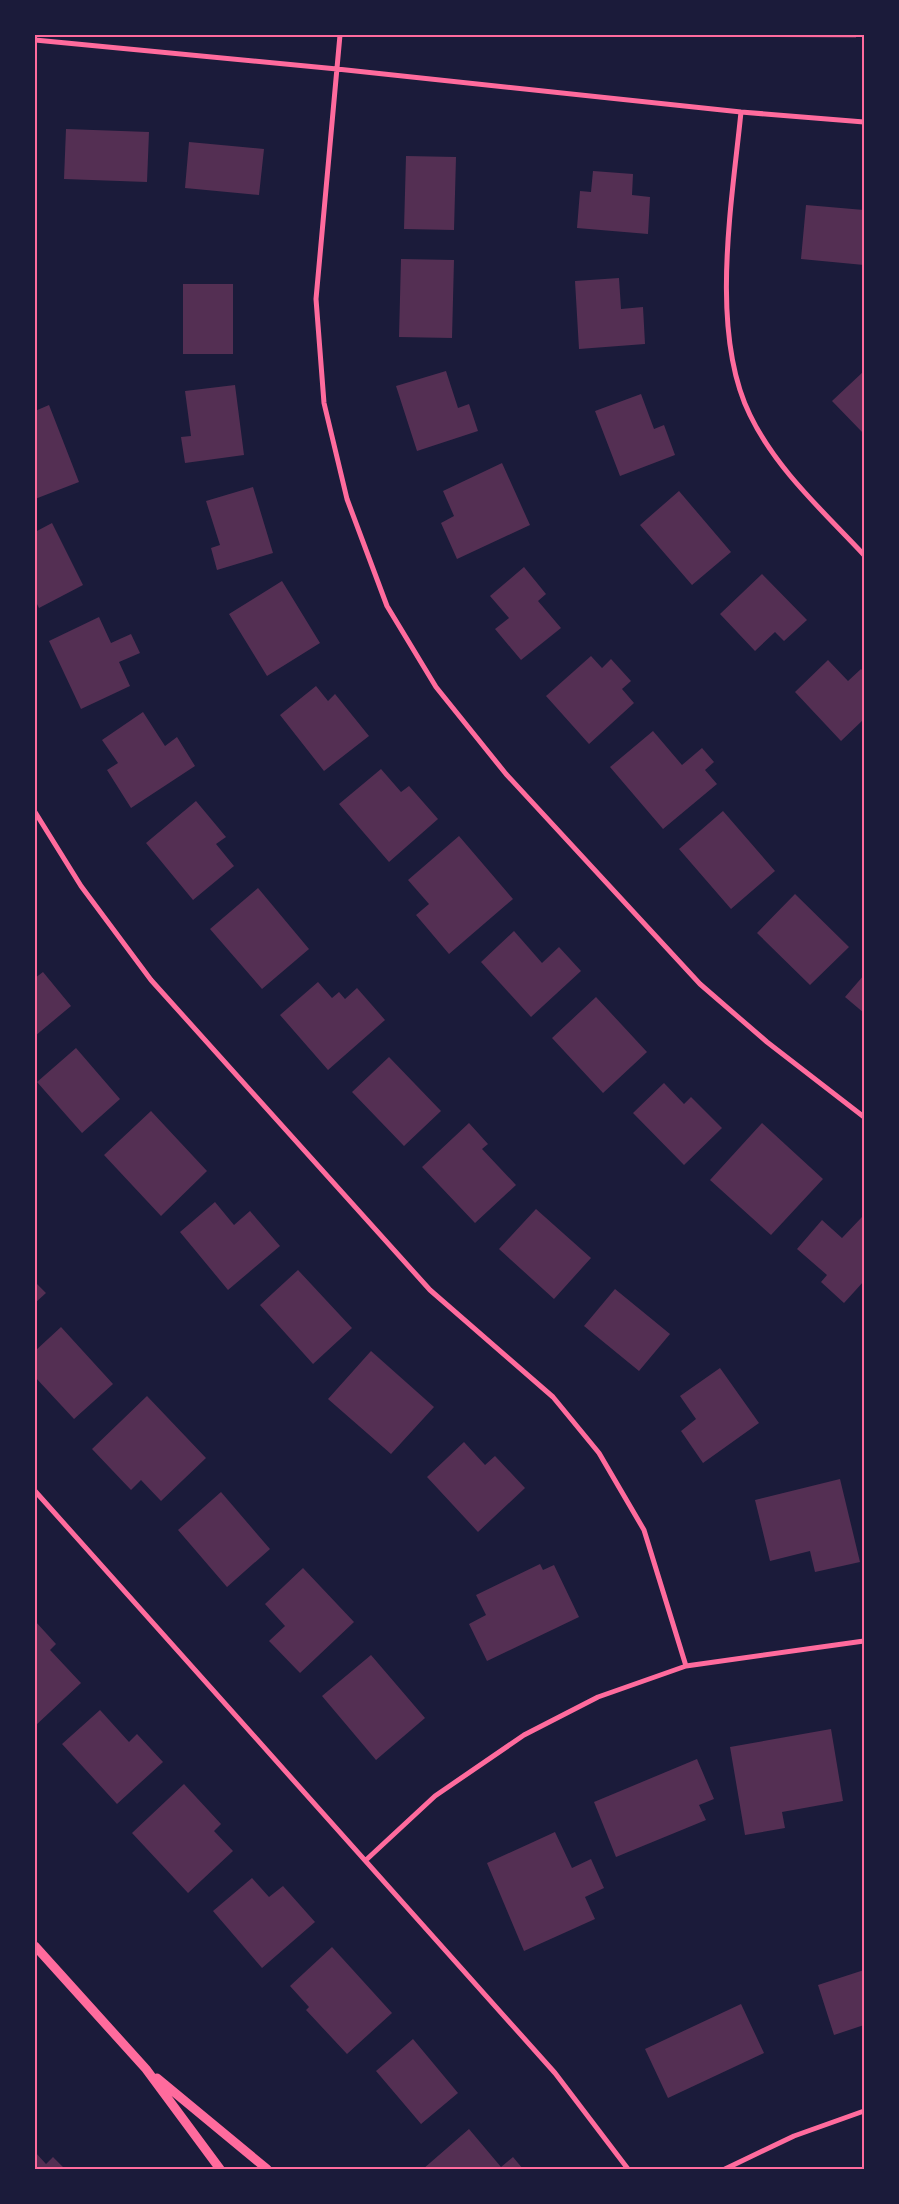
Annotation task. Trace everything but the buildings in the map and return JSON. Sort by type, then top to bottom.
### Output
[{"type":"street","points":[[340,35],[316,299],[324,403],[347,498],[386,606],[436,687],[506,774],[700,984],[767,1042],[864,1117]]},
{"type":"street","points":[[35,40],[337,69],[741,112],[864,122]]},
{"type":"street","points":[[741,112],[726,272],[732,369],[750,415],[786,472],[864,554]]},
{"type":"street","points":[[35,812],[81,886],[151,980],[430,1290],[552,1397],[599,1453],[644,1530],[686,1666]]},
{"type":"street","points":[[35,1490],[555,2073],[628,2169]]},
{"type":"street","points":[[366,1860],[434,1796],[524,1735],[598,1696],[686,1666],[864,1641]]},
{"type":"street","points":[[35,1946],[146,2069],[220,2169]]},
{"type":"street","points":[[146,2069],[267,2169]]},
{"type":"street","points":[[726,2169],[794,2136],[864,2110]]}]
